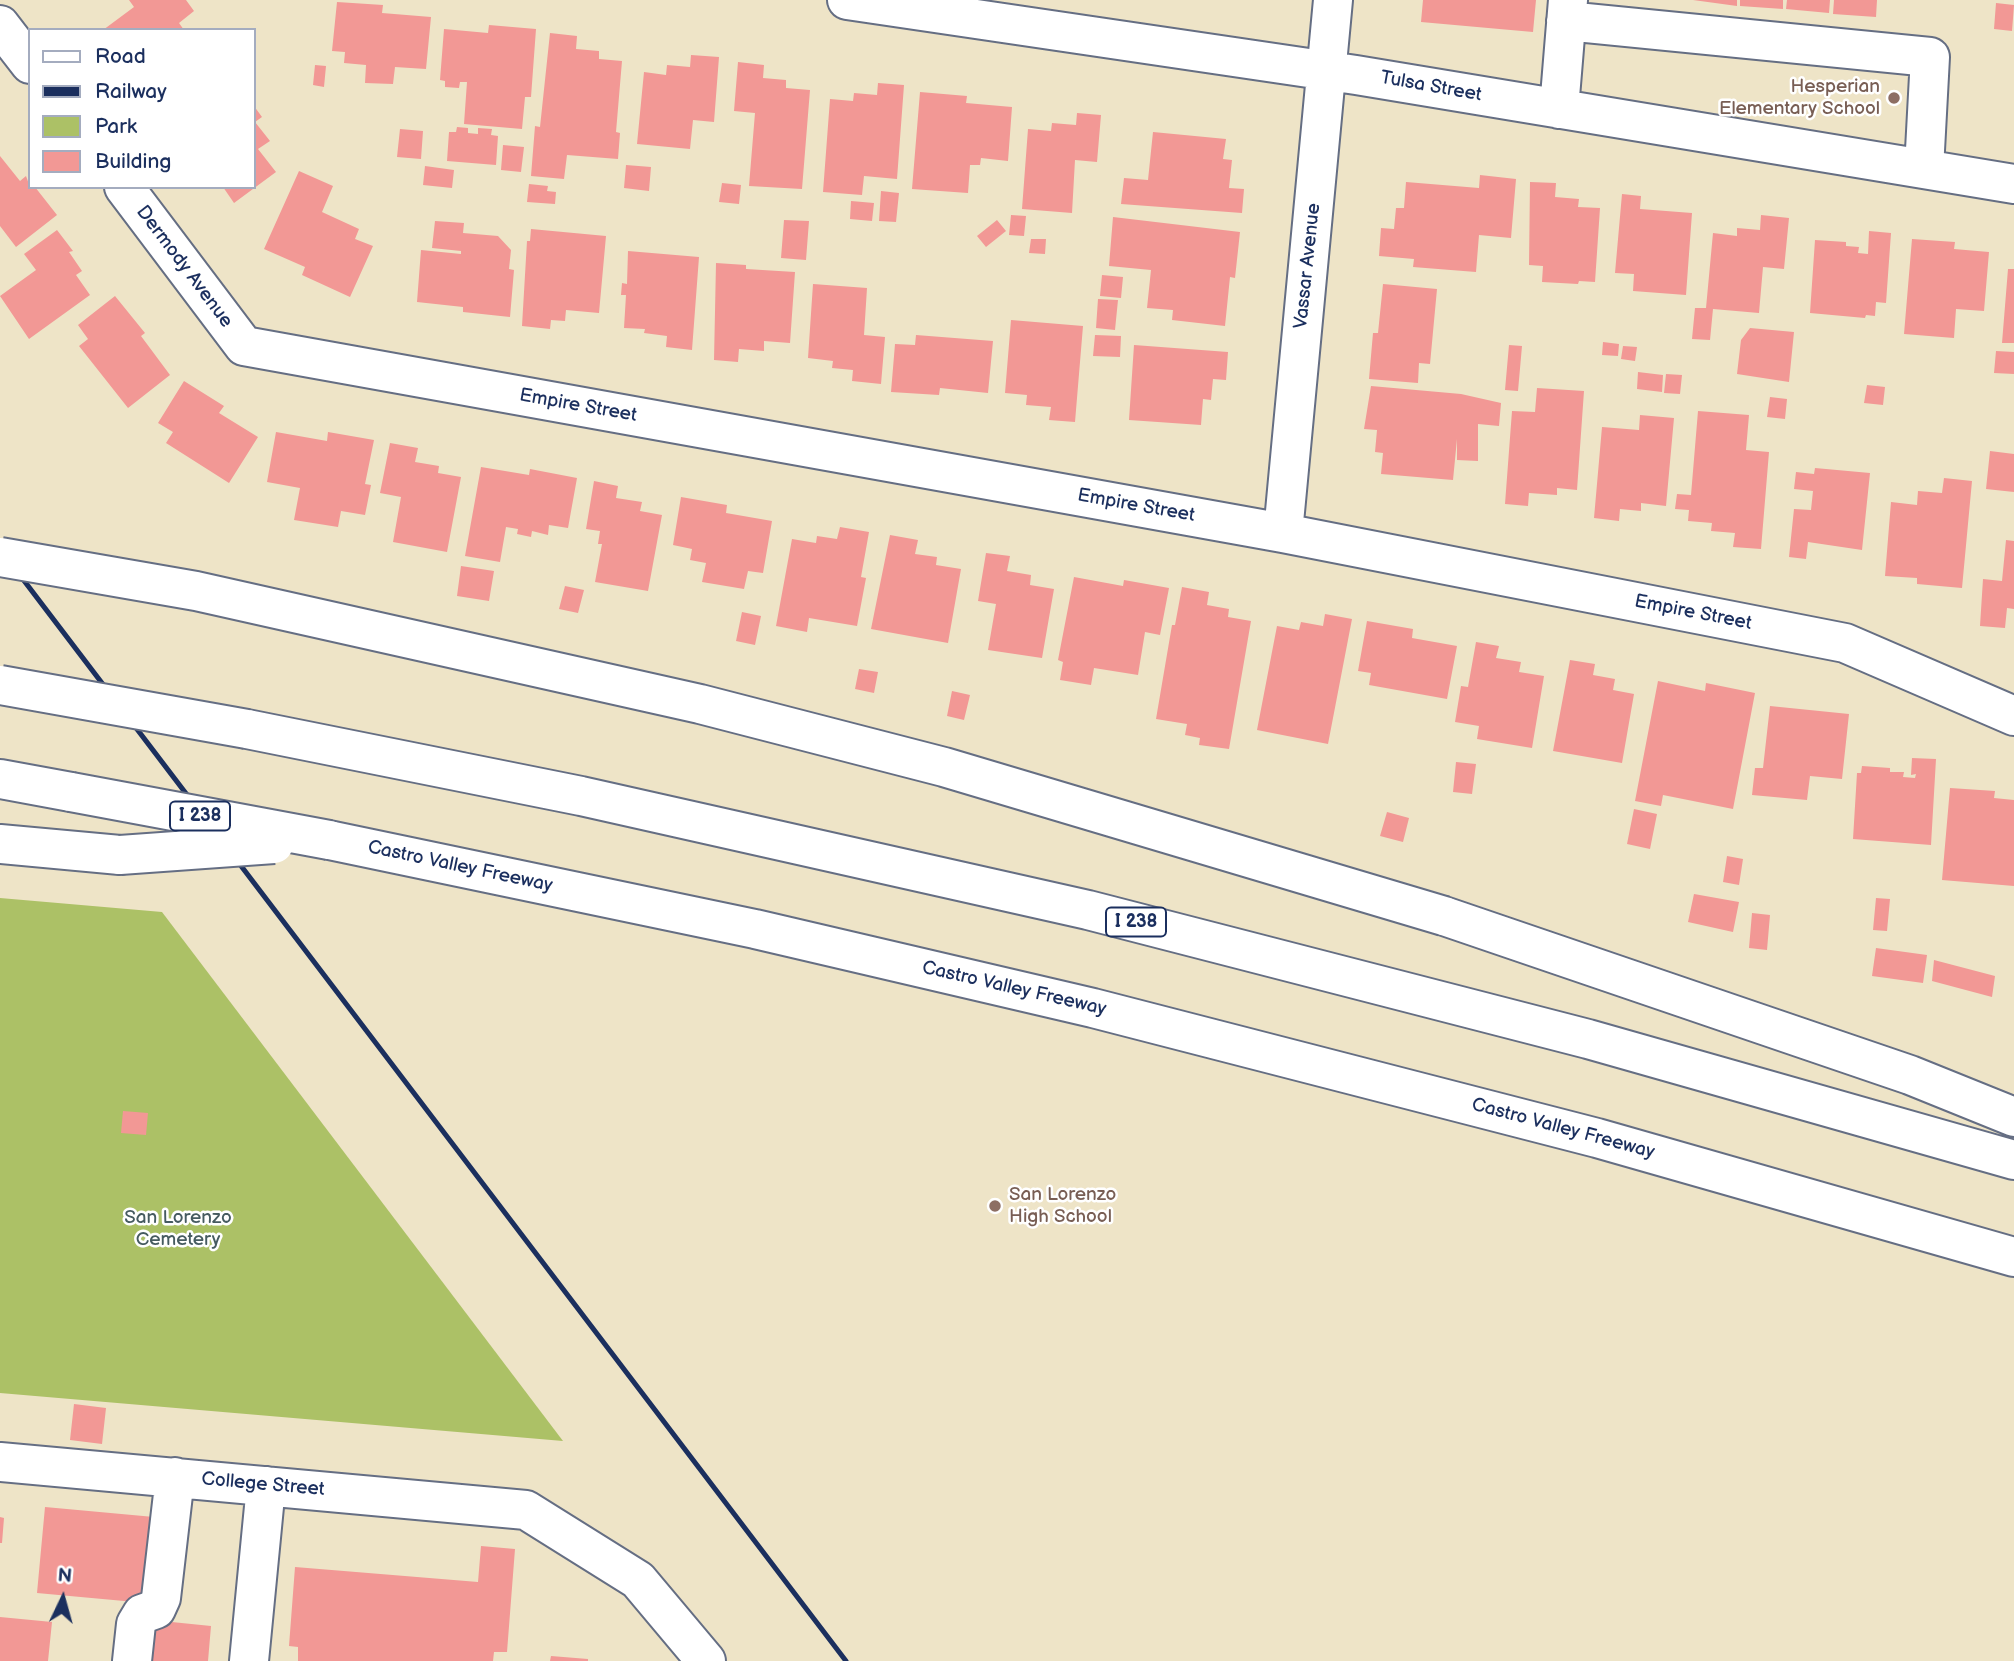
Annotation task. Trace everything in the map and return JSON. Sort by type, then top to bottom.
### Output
[{"type":"main road","name":"Tulsa Street","points":[[847,0],[1327,70],[2014,184]]},
{"type":"main road","name":"Vassar Avenue","points":[[1283,533],[1333,0]]},
{"type":"main road","points":[[1559,109],[1567,11],[1930,57],[1924,169]]},
{"type":"main road","points":[[0,25],[28,61]]},
{"type":"main road","name":"Dermody Avenue","points":[[126,189],[244,346]]},
{"type":"main road","name":"Empire Street","points":[[244,346],[1283,533],[1845,643],[2014,716]]},
{"type":"main road","points":[[0,557],[196,591],[700,704],[943,767],[1444,916],[1910,1075],[2014,1117]]},
{"type":"main road","name":"I 238","points":[[0,685],[247,729],[581,796],[1088,910],[1588,1038],[2014,1160]]},
{"type":"main road","name":"Castro Valley Freeway","points":[[0,779],[329,840],[755,929],[1119,1014],[1597,1138],[2014,1257]]},
{"type":"main road","points":[[0,844],[120,855],[329,840]]},
{"type":"main road","name":"College Street","points":[[0,1462],[526,1510],[638,1580],[706,1661]]},
{"type":"main road","points":[[132,1661],[136,1624],[146,1612],[156,1609],[161,1598],[175,1477]]},
{"type":"main road","points":[[249,1661],[266,1486]]},
{"type":"green space","name":"San Lorenzo Cemetery","points":[[0,898],[162,912],[563,1441],[0,1393]]},
{"type":"building","points":[[129,0],[186,0],[194,11],[179,23],[183,28],[106,28],[134,7]]},
{"type":"building","points":[[1423,0],[1536,0],[1533,32],[1421,22]]},
{"type":"building","points":[[1693,0],[1737,0],[1737,6]]},
{"type":"building","points":[[1740,0],[1783,0],[1783,9],[1740,6]]},
{"type":"building","points":[[1787,0],[1830,0],[1829,13],[1786,9]]},
{"type":"building","points":[[1834,0],[1877,0],[1876,17],[1833,14]]},
{"type":"building","points":[[337,2],[383,5],[382,13],[431,17],[426,69],[395,67],[393,84],[365,83],[366,65],[344,63],[345,52],[332,51]]},
{"type":"building","points":[[1996,3],[2014,5],[2012,31],[1994,29]]},
{"type":"building","points":[[489,25],[536,29],[531,97],[525,97],[522,129],[464,124],[467,82],[460,82],[459,88],[445,87],[445,81],[440,80],[444,29],[488,33]]},
{"type":"building","points":[[550,33],[577,36],[576,49],[599,51],[599,59],[622,61],[616,132],[620,133],[618,159],[567,155],[564,179],[531,176],[535,126],[540,127]]},
{"type":"building","points":[[691,55],[719,57],[714,122],[693,120],[690,149],[637,144],[644,72],[666,75],[667,65],[690,67]]},
{"type":"building","points":[[738,62],[764,65],[763,78],[786,80],[786,88],[810,90],[802,189],[749,186],[755,113],[734,111]]},
{"type":"building","points":[[315,65],[326,66],[324,87],[313,85]]},
{"type":"building","points":[[878,83],[904,85],[897,179],[864,176],[862,195],[823,192],[830,99],[853,101],[854,93],[877,95]]},
{"type":"building","points":[[920,92],[967,96],[966,103],[1012,107],[1008,161],[981,158],[980,165],[970,165],[968,193],[912,189]]},
{"type":"building","points":[[256,109],[262,117],[256,121]]},
{"type":"building","points":[[1077,113],[1101,115],[1097,162],[1075,160],[1072,213],[1022,209],[1028,129],[1051,131],[1052,123],[1076,125]]},
{"type":"building","points":[[256,123],[270,141],[258,149],[276,172],[256,187]]},
{"type":"building","points":[[457,127],[468,128],[468,133],[478,134],[478,128],[492,129],[491,135],[498,136],[496,165],[447,161],[449,132],[456,132]]},
{"type":"building","points":[[400,129],[423,131],[421,159],[397,157]]},
{"type":"building","points":[[1153,132],[1226,139],[1223,159],[1232,160],[1229,188],[1244,189],[1242,213],[1121,204],[1124,178],[1148,180]]},
{"type":"building","points":[[503,145],[524,147],[521,172],[501,170]]},
{"type":"building","points":[[0,156],[20,181],[26,176],[28,189],[37,189],[57,215],[16,247],[0,226]]},
{"type":"building","points":[[626,165],[651,167],[649,191],[624,188]]},
{"type":"building","points":[[425,166],[454,170],[452,188],[423,185]]},
{"type":"building","points":[[299,171],[333,186],[322,212],[359,229],[355,239],[373,246],[350,297],[302,275],[305,267],[264,249]]},
{"type":"building","points":[[1480,175],[1516,179],[1511,238],[1479,235],[1476,272],[1413,267],[1414,259],[1379,256],[1381,228],[1394,229],[1396,208],[1404,208],[1406,182],[1479,188]]},
{"type":"building","points":[[1530,182],[1556,183],[1555,197],[1579,199],[1578,207],[1600,208],[1595,282],[1542,282],[1543,266],[1529,265]]},
{"type":"building","points":[[722,183],[741,185],[739,204],[719,202]]},
{"type":"building","points":[[529,184],[548,186],[547,191],[556,192],[555,204],[527,202]]},
{"type":"building","points":[[224,189],[253,189],[234,203]]},
{"type":"building","points":[[881,191],[899,193],[896,222],[879,221]]},
{"type":"building","points":[[1622,194],[1641,196],[1640,209],[1692,213],[1686,295],[1633,291],[1634,274],[1615,273]]},
{"type":"building","points":[[851,201],[874,203],[872,221],[850,219]]},
{"type":"building","points":[[1011,215],[1026,216],[1024,236],[1009,235]]},
{"type":"building","points":[[1761,215],[1789,218],[1784,269],[1763,267],[1759,313],[1713,309],[1710,340],[1692,339],[1695,308],[1706,308],[1713,233],[1737,236],[1737,228],[1760,230]]},
{"type":"building","points":[[1113,217],[1240,232],[1235,278],[1230,277],[1225,326],[1172,320],[1173,310],[1147,308],[1151,270],[1109,266]]},
{"type":"building","points":[[784,220],[809,221],[806,260],[781,258]]},
{"type":"building","points":[[997,220],[1006,231],[986,247],[977,236]]},
{"type":"building","points":[[435,221],[464,223],[463,233],[498,236],[511,250],[509,269],[514,270],[510,317],[463,312],[463,307],[417,302],[421,250],[461,254],[461,251],[432,248]]},
{"type":"building","points":[[531,229],[606,236],[599,313],[566,310],[565,321],[551,320],[550,329],[522,326],[527,241],[530,241]]},
{"type":"building","points":[[57,230],[73,251],[69,252],[82,271],[76,275],[90,295],[29,339],[0,296],[36,270],[24,254]]},
{"type":"building","points":[[1869,231],[1891,233],[1886,303],[1876,302],[1875,316],[1866,315],[1865,318],[1810,313],[1815,240],[1846,242],[1846,246],[1859,247],[1858,253],[1868,254]]},
{"type":"building","points":[[1031,239],[1046,239],[1045,254],[1029,253]]},
{"type":"building","points":[[1912,239],[1955,242],[1954,249],[1989,252],[1984,311],[1956,309],[1954,338],[1904,334]]},
{"type":"building","points":[[628,251],[699,257],[692,350],[666,347],[667,336],[644,333],[645,329],[624,328],[626,295],[621,295],[622,283],[627,284]]},
{"type":"building","points":[[716,263],[746,265],[746,269],[795,272],[790,343],[764,341],[764,351],[739,349],[738,362],[714,360]]},
{"type":"building","points":[[2008,269],[2014,269],[2014,343],[2002,343]]},
{"type":"building","points":[[1102,275],[1123,277],[1121,298],[1100,296]]},
{"type":"building","points":[[813,284],[867,288],[864,335],[885,337],[881,384],[852,381],[853,370],[832,368],[833,361],[808,358]]},
{"type":"building","points":[[1383,284],[1437,289],[1430,364],[1419,363],[1418,383],[1369,379],[1373,333],[1378,333]]},
{"type":"building","points":[[115,296],[145,333],[141,336],[170,375],[128,408],[79,346],[88,339],[78,325]]},
{"type":"building","points":[[1098,299],[1118,300],[1115,330],[1096,328]]},
{"type":"building","points":[[1011,320],[1083,326],[1075,422],[1049,420],[1051,407],[1026,405],[1027,395],[1005,393]]},
{"type":"building","points":[[1750,328],[1794,332],[1789,382],[1737,374],[1741,340]]},
{"type":"building","points":[[916,335],[993,341],[988,393],[940,388],[939,395],[891,392],[895,344],[915,345]]},
{"type":"building","points":[[1095,335],[1121,336],[1120,357],[1093,356]]},
{"type":"building","points":[[1603,342],[1619,344],[1618,356],[1602,355]]},
{"type":"building","points":[[1134,345],[1228,352],[1226,380],[1213,379],[1211,400],[1203,399],[1201,425],[1129,420]]},
{"type":"building","points":[[1509,345],[1522,346],[1518,391],[1505,390]]},
{"type":"building","points":[[1623,346],[1637,347],[1635,361],[1621,359]]},
{"type":"building","points":[[1996,351],[2014,352],[2014,374],[1994,373]]},
{"type":"building","points":[[1638,372],[1663,375],[1662,392],[1637,389]]},
{"type":"building","points":[[1666,374],[1682,375],[1680,394],[1664,393]]},
{"type":"building","points":[[184,381],[224,406],[219,413],[258,437],[229,483],[166,443],[173,432],[158,423]]},
{"type":"building","points":[[1867,385],[1885,387],[1883,405],[1864,403]]},
{"type":"building","points":[[1371,386],[1461,394],[1501,403],[1499,426],[1478,424],[1478,461],[1457,460],[1457,439],[1453,480],[1381,474],[1383,453],[1375,452],[1377,430],[1364,429]]},
{"type":"building","points":[[1537,388],[1584,391],[1577,490],[1557,488],[1557,495],[1529,493],[1528,506],[1505,504],[1512,411],[1535,412]]},
{"type":"building","points":[[1770,397],[1787,399],[1785,419],[1767,417]]},
{"type":"building","points":[[1698,411],[1749,415],[1746,450],[1769,452],[1761,549],[1733,547],[1735,533],[1711,531],[1712,523],[1688,521],[1689,510],[1675,509],[1677,494],[1691,495]]},
{"type":"building","points":[[1640,415],[1674,418],[1666,506],[1641,503],[1641,511],[1620,509],[1619,521],[1594,518],[1602,427],[1639,430]]},
{"type":"building","points":[[276,432],[327,441],[328,432],[374,440],[365,484],[371,485],[365,515],[341,511],[338,527],[294,520],[300,488],[267,482]]},
{"type":"building","points":[[390,443],[418,448],[415,462],[439,466],[438,473],[461,477],[447,552],[393,542],[401,497],[380,493]]},
{"type":"building","points":[[1990,451],[2014,454],[2014,492],[1986,489]]},
{"type":"building","points":[[481,467],[529,475],[530,469],[577,478],[568,528],[549,525],[548,535],[532,531],[531,537],[517,534],[518,529],[506,527],[500,562],[465,556]]},
{"type":"building","points":[[1815,468],[1870,473],[1862,550],[1808,542],[1806,559],[1789,557],[1794,509],[1811,510],[1813,491],[1794,489],[1796,472],[1814,474]]},
{"type":"building","points":[[1944,478],[1972,481],[1962,588],[1917,584],[1917,578],[1885,576],[1891,502],[1917,505],[1918,491],[1942,493]]},
{"type":"building","points":[[594,481],[618,486],[616,498],[642,502],[640,511],[662,515],[648,591],[595,582],[602,544],[598,544],[600,531],[586,529]]},
{"type":"building","points":[[681,497],[727,505],[726,513],[772,521],[763,573],[748,571],[744,589],[702,582],[706,563],[690,560],[692,549],[673,545]]},
{"type":"building","points":[[840,527],[869,532],[861,577],[866,578],[857,626],[809,618],[807,632],[776,626],[792,539],[816,543],[817,536],[837,539]]},
{"type":"building","points":[[890,535],[918,540],[915,554],[937,557],[936,565],[961,569],[948,643],[871,629]]},
{"type":"building","points":[[2006,540],[2014,541],[2014,609],[2007,608],[2005,628],[1980,626],[1983,579],[2002,581]]},
{"type":"building","points":[[986,553],[1010,556],[1007,571],[1031,575],[1030,585],[1054,589],[1042,658],[988,650],[996,604],[978,601]]},
{"type":"building","points":[[461,566],[494,571],[489,601],[457,596]]},
{"type":"building","points":[[1074,577],[1123,586],[1124,580],[1169,588],[1160,635],[1145,632],[1138,675],[1094,668],[1091,685],[1060,680],[1063,662],[1058,660]]},
{"type":"building","points":[[565,586],[584,590],[578,613],[559,609]]},
{"type":"building","points":[[1182,587],[1209,592],[1207,605],[1229,609],[1228,617],[1251,621],[1229,749],[1199,745],[1200,738],[1185,735],[1187,724],[1156,719],[1172,625],[1175,625]]},
{"type":"building","points":[[742,612],[761,616],[755,645],[736,641]]},
{"type":"building","points":[[1325,614],[1352,619],[1328,744],[1257,730],[1277,626],[1299,630],[1301,622],[1323,626]]},
{"type":"building","points":[[1367,621],[1413,629],[1412,638],[1457,646],[1447,699],[1369,685],[1371,673],[1358,671]]},
{"type":"building","points":[[1476,642],[1499,646],[1496,658],[1521,662],[1519,672],[1544,676],[1532,748],[1477,739],[1479,726],[1455,722],[1461,686],[1468,687]]},
{"type":"building","points":[[1570,660],[1595,664],[1593,675],[1615,679],[1613,690],[1634,694],[1622,763],[1553,751]]},
{"type":"building","points":[[859,669],[878,672],[874,693],[855,689]]},
{"type":"building","points":[[1658,681],[1705,691],[1706,683],[1755,693],[1733,809],[1663,795],[1661,806],[1635,801]]},
{"type":"building","points":[[952,691],[970,695],[964,720],[947,716]]},
{"type":"building","points":[[1770,706],[1849,714],[1842,779],[1810,776],[1807,800],[1752,795],[1755,768],[1763,768]]},
{"type":"building","points":[[1912,758],[1936,759],[1931,845],[1853,839],[1857,773],[1861,773],[1862,766],[1890,768],[1890,772],[1904,772],[1903,777],[1915,778],[1916,774],[1911,775]]},
{"type":"building","points":[[1456,762],[1476,764],[1472,794],[1453,792]]},
{"type":"building","points":[[1950,788],[1995,791],[1994,798],[2014,800],[2014,886],[1942,880]]},
{"type":"building","points":[[1634,809],[1657,814],[1650,849],[1627,844]]},
{"type":"building","points":[[1387,812],[1409,818],[1403,842],[1380,836]]},
{"type":"building","points":[[1727,856],[1743,859],[1739,885],[1723,882]]},
{"type":"building","points":[[1694,894],[1739,902],[1733,932],[1688,922]]},
{"type":"building","points":[[1876,898],[1890,899],[1887,931],[1873,930]]},
{"type":"building","points":[[1752,913],[1770,915],[1767,950],[1749,948]]},
{"type":"building","points":[[1876,948],[1927,955],[1923,983],[1872,976]]},
{"type":"building","points":[[1934,960],[1995,976],[1992,997],[1932,981]]},
{"type":"building","points":[[123,1111],[148,1113],[146,1135],[121,1133]]},
{"type":"building","points":[[74,1404],[106,1408],[102,1444],[70,1440]]},
{"type":"building","points":[[45,1507],[154,1517],[146,1603],[37,1593]]},
{"type":"building","points":[[0,1517],[4,1518],[2,1543],[0,1543]]},
{"type":"building","points":[[481,1546],[515,1549],[507,1652],[494,1652],[493,1661],[298,1661],[298,1647],[289,1646],[295,1567],[478,1582]]},
{"type":"building","points":[[0,1617],[52,1622],[48,1661],[0,1661]]},
{"type":"building","points":[[152,1620],[211,1626],[208,1661],[148,1661]]},
{"type":"building","points":[[551,1656],[588,1659],[588,1661],[550,1661]]},
{"type":"railway","points":[[0,549],[846,1661]]},
{"type":"place","name":"Hesperian Elementary School","points":[[1894,98]]},
{"type":"place","name":"San Lorenzo High School","points":[[995,1206]]}]
